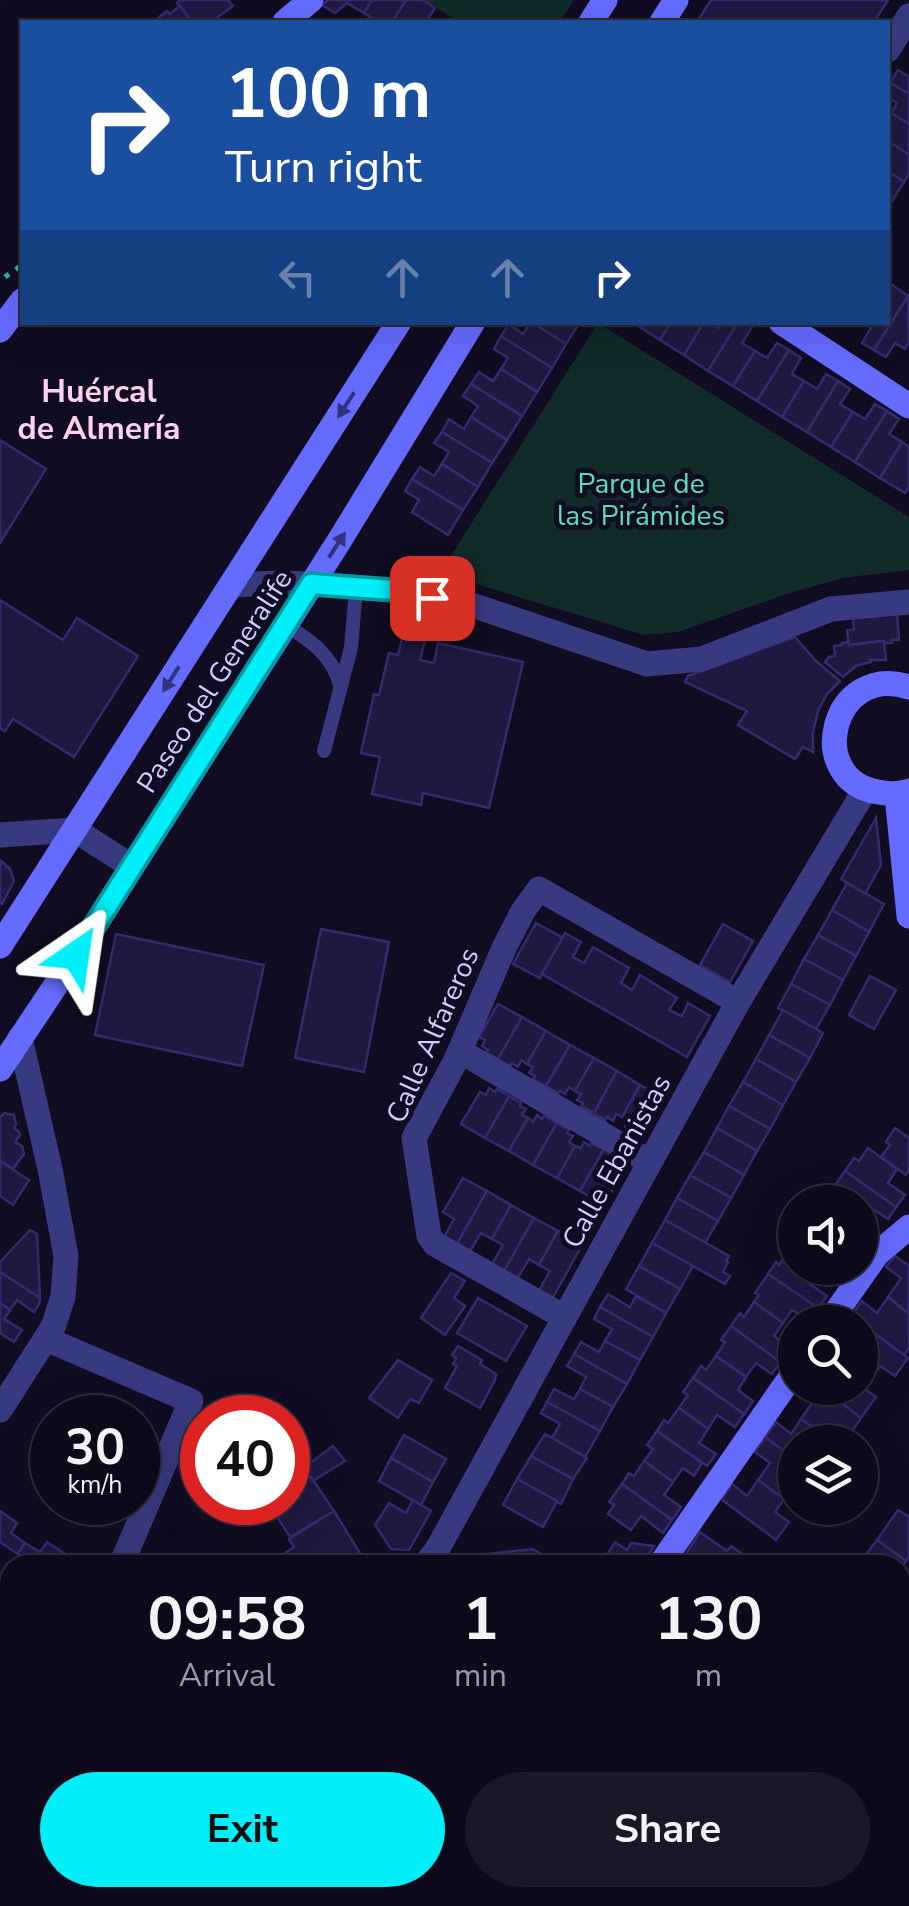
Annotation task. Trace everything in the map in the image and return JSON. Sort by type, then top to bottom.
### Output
[{"type":"street","points":[[288,20],[311,0]]},
{"type":"street","points":[[890,47],[909,16]]},
{"type":"street","points":[[0,330],[20,304]]},
{"type":"street","name":"Paseo del Generalife","points":[[0,946],[396,325]]},
{"type":"street","name":"Paseo del Generalife","points":[[0,1068],[286,624],[471,325]]},
{"type":"street","points":[[786,325],[909,406]]},
{"type":"street","points":[[231,586],[311,584],[393,590],[463,602],[648,664],[702,659],[831,609],[909,602]]},
{"type":"street","points":[[909,687],[896,683],[874,685],[854,695],[840,712],[834,734],[836,756],[847,776],[865,790],[903,793],[909,916]]},
{"type":"street","name":"Calle Ebanistas","points":[[433,1555],[738,1002],[865,790]]},
{"type":"street","points":[[0,834],[74,830],[131,866]]},
{"type":"street","name":"Calle Alfareros","points":[[564,1317],[434,1244],[429,1236],[414,1138],[460,1051],[523,910],[540,889],[738,1002]]},
{"type":"street","points":[[0,1410],[54,1327],[63,1297],[66,1256],[20,1038]]},
{"type":"street","points":[[460,1051],[650,1162]]},
{"type":"street","points":[[841,1305],[877,1254],[909,1226]]},
{"type":"street","points":[[46,1339],[191,1401],[125,1555]]},
{"type":"street","points":[[667,1555],[778,1395]]},
{"type":"lane","points":[[324,752],[351,648],[356,588]]},
{"type":"lane","points":[[286,624],[328,657],[340,686]]},
{"type":"green space","points":[[423,0],[574,0],[561,20],[456,20]]},
{"type":"green space","name":"Parque de las Pirámides","points":[[597,325],[909,517],[909,570],[842,578],[678,632],[644,635],[440,573]]},
{"type":"building","points":[[228,0],[233,6],[214,20],[190,20],[177,3]]},
{"type":"building","points":[[328,0],[372,0],[364,13],[347,3],[335,13],[322,5]]},
{"type":"building","points":[[372,0],[406,0],[393,20],[374,20],[364,13]]},
{"type":"building","points":[[406,0],[423,0],[435,8],[427,20],[393,20]]},
{"type":"building","points":[[711,0],[888,0],[875,20],[698,20]]},
{"type":"building","points":[[180,6],[190,20],[156,20],[167,11],[170,14]]},
{"type":"building","points":[[898,70],[909,77],[909,94],[890,83]]},
{"type":"building","points":[[890,83],[909,94],[909,124],[891,113],[897,103],[890,99]]},
{"type":"building","points":[[890,115],[909,124],[909,155],[890,142]]},
{"type":"building","points":[[890,142],[909,155],[909,174],[904,182],[890,172]]},
{"type":"building","points":[[890,172],[904,182],[890,202]]},
{"type":"building","points":[[890,283],[908,296],[890,325]]},
{"type":"building","points":[[908,296],[909,342],[905,349],[895,343],[886,357],[874,350]]},
{"type":"building","points":[[508,325],[523,334],[529,325],[536,325],[566,344],[552,368],[501,336]]},
{"type":"building","points":[[536,325],[578,325],[566,344]]},
{"type":"building","points":[[637,325],[669,325],[660,340]]},
{"type":"building","points":[[669,325],[702,325],[684,355],[660,340]]},
{"type":"building","points":[[702,325],[736,325],[708,371],[684,355]]},
{"type":"building","points":[[736,325],[752,327],[742,343],[755,351],[733,386],[708,371]]},
{"type":"building","points":[[866,325],[890,325],[874,350],[862,343],[871,328]]},
{"type":"building","points":[[501,336],[552,368],[537,392],[501,369],[508,358],[494,349]]},
{"type":"building","points":[[777,343],[789,350],[757,401],[733,386],[755,351],[767,358]]},
{"type":"building","points":[[789,350],[801,358],[792,374],[804,381],[782,417],[757,401]]},
{"type":"building","points":[[501,369],[537,392],[522,416],[471,384],[479,372],[493,381]]},
{"type":"building","points":[[826,374],[838,381],[807,432],[782,417],[804,381],[817,389]]},
{"type":"building","points":[[838,381],[850,389],[840,404],[853,412],[831,447],[807,432]]},
{"type":"building","points":[[471,384],[522,416],[507,440],[471,417],[478,406],[463,396]]},
{"type":"building","points":[[875,404],[887,411],[855,462],[831,447],[853,412],[865,419]]},
{"type":"building","points":[[887,411],[899,419],[889,434],[902,442],[880,478],[855,462]]},
{"type":"building","points":[[471,417],[507,440],[492,463],[442,432],[449,419],[464,429]]},
{"type":"building","points":[[442,432],[492,463],[478,487],[442,464],[449,452],[434,443]]},
{"type":"building","points":[[0,440],[46,469],[0,543]]},
{"type":"building","points":[[902,442],[909,447],[909,487],[905,493],[880,478]]},
{"type":"building","points":[[442,464],[478,487],[463,510],[412,479],[420,467],[434,476]]},
{"type":"building","points":[[412,479],[463,510],[448,535],[412,512],[419,500],[405,491]]},
{"type":"building","points":[[0,600],[63,640],[77,618],[138,656],[74,757],[13,719],[5,731],[0,728]]},
{"type":"building","points":[[897,614],[899,640],[849,645],[847,630],[854,630],[853,618]]},
{"type":"building","points":[[407,616],[430,621],[420,660],[434,663],[438,643],[523,662],[489,808],[423,793],[421,805],[372,794],[380,757],[361,753],[374,694],[379,695],[389,653],[398,655]]},
{"type":"building","points":[[795,637],[840,681],[818,711],[813,752],[803,747],[795,759],[738,725],[747,711],[685,682],[688,676]]},
{"type":"building","points":[[884,641],[886,660],[870,660],[843,677],[825,662],[835,656],[834,646],[842,643]]},
{"type":"building","points":[[876,818],[881,865],[865,894],[841,879]]},
{"type":"building","points":[[0,860],[10,869],[14,881],[2,904],[0,903]]},
{"type":"building","points":[[847,883],[884,904],[869,932],[832,910]]},
{"type":"building","points":[[832,910],[869,932],[856,956],[818,935]]},
{"type":"building","points":[[536,923],[563,938],[540,978],[513,964]]},
{"type":"building","points":[[723,924],[753,941],[730,982],[700,965]]},
{"type":"building","points":[[321,929],[389,942],[364,1072],[295,1058]]},
{"type":"building","points":[[565,933],[581,942],[573,957],[584,963],[593,947],[629,968],[621,983],[632,990],[640,975],[677,998],[669,1010],[682,1016],[688,1003],[710,1016],[687,1057],[542,974]]},
{"type":"building","points":[[116,934],[264,965],[242,1066],[95,1035]]},
{"type":"building","points":[[818,935],[856,956],[843,980],[804,959]]},
{"type":"building","points":[[804,959],[843,980],[830,1005],[791,984]]},
{"type":"building","points":[[870,976],[896,990],[874,1029],[849,1015]]},
{"type":"building","points":[[791,984],[830,1005],[816,1029],[778,1008]]},
{"type":"building","points":[[498,1004],[522,1017],[498,1059],[486,1052],[482,1046],[485,1040],[479,1037]]},
{"type":"building","points":[[783,1010],[823,1033],[810,1058],[769,1035]]},
{"type":"building","points":[[522,1017],[546,1031],[527,1064],[521,1060],[518,1067],[512,1063],[510,1066],[498,1059]]},
{"type":"building","points":[[546,1031],[570,1045],[546,1086],[533,1079],[535,1076],[529,1073],[533,1067],[527,1064]]},
{"type":"building","points":[[769,1035],[810,1058],[796,1082],[756,1059]]},
{"type":"building","points":[[570,1045],[594,1058],[575,1091],[569,1087],[565,1094],[558,1093],[546,1086]]},
{"type":"building","points":[[594,1058],[617,1071],[594,1113],[581,1106],[583,1103],[577,1100],[581,1094],[575,1091]]},
{"type":"building","points":[[756,1059],[796,1082],[783,1105],[743,1082]]},
{"type":"building","points":[[617,1071],[640,1085],[622,1117],[616,1114],[613,1121],[607,1117],[605,1120],[594,1113]]},
{"type":"building","points":[[743,1082],[783,1105],[770,1129],[729,1106]]},
{"type":"building","points":[[640,1085],[664,1098],[641,1140],[628,1133],[628,1121],[622,1117]]},
{"type":"building","points":[[489,1088],[509,1096],[485,1138],[461,1124],[480,1092],[486,1095]]},
{"type":"building","points":[[509,1096],[521,1103],[526,1109],[522,1115],[528,1118],[509,1151],[485,1138]]},
{"type":"building","points":[[729,1106],[770,1129],[757,1151],[717,1128]]},
{"type":"building","points":[[4,1113],[14,1115],[14,1128],[20,1135],[15,1142],[22,1146],[24,1154],[13,1169],[0,1161],[0,1117]]},
{"type":"building","points":[[537,1115],[557,1123],[533,1165],[509,1151],[528,1118],[533,1122]]},
{"type":"building","points":[[557,1123],[569,1130],[567,1133],[573,1136],[569,1142],[575,1146],[557,1178],[533,1165]]},
{"type":"building","points":[[717,1128],[757,1151],[744,1175],[704,1152]]},
{"type":"building","points":[[895,1128],[909,1138],[906,1175],[881,1157]]},
{"type":"building","points":[[584,1142],[604,1149],[580,1191],[557,1178],[575,1146],[581,1148]]},
{"type":"building","points":[[868,1148],[897,1169],[888,1183],[905,1195],[896,1207],[878,1194],[878,1185],[865,1185],[845,1171],[854,1158],[859,1161]]},
{"type":"building","points":[[604,1149],[621,1163],[617,1169],[623,1172],[604,1205],[580,1191]]},
{"type":"building","points":[[704,1152],[744,1175],[731,1198],[690,1175]]},
{"type":"building","points":[[0,1161],[29,1180],[13,1205],[0,1196]]},
{"type":"building","points":[[845,1171],[865,1185],[837,1185]]},
{"type":"building","points":[[690,1175],[731,1198],[718,1221],[677,1198]]},
{"type":"building","points":[[463,1178],[487,1191],[457,1244],[444,1237],[454,1219],[443,1212]]},
{"type":"building","points":[[487,1191],[511,1205],[492,1239],[481,1233],[470,1251],[457,1244]]},
{"type":"building","points":[[878,1194],[896,1207],[888,1219],[878,1213]]},
{"type":"building","points":[[677,1198],[718,1221],[705,1243],[665,1220]]},
{"type":"building","points":[[511,1205],[534,1218],[504,1271],[492,1264],[503,1245],[492,1239]]},
{"type":"building","points":[[534,1218],[558,1231],[539,1265],[529,1259],[517,1279],[504,1271]]},
{"type":"building","points":[[665,1220],[729,1256],[723,1272],[730,1276],[725,1284],[652,1243]]},
{"type":"building","points":[[30,1230],[37,1234],[40,1298],[0,1272],[0,1262]]},
{"type":"building","points":[[558,1231],[582,1245],[552,1299],[539,1291],[550,1271],[539,1265]]},
{"type":"building","points":[[652,1243],[693,1266],[680,1289],[639,1266]]},
{"type":"building","points":[[895,1256],[909,1266],[909,1314],[888,1297],[901,1278],[886,1267]]},
{"type":"building","points":[[778,1264],[778,1281],[768,1274]]},
{"type":"building","points":[[639,1266],[680,1289],[666,1313],[626,1289]]},
{"type":"building","points":[[0,1272],[40,1298],[34,1312],[17,1300],[10,1310],[0,1303]]},
{"type":"building","points":[[451,1273],[465,1281],[454,1298],[465,1306],[445,1335],[421,1318]]},
{"type":"building","points":[[768,1274],[778,1285],[784,1285],[814,1305],[778,1305],[778,1319],[754,1302],[759,1295],[755,1293]]},
{"type":"building","points":[[784,1285],[811,1285],[827,1296],[820,1305],[814,1305]]},
{"type":"building","points":[[608,1294],[630,1307],[636,1296],[666,1313],[653,1337],[600,1307]]},
{"type":"building","points":[[888,1297],[909,1314],[909,1348],[904,1355],[878,1336],[878,1312]]},
{"type":"building","points":[[478,1298],[527,1326],[506,1361],[457,1333]]},
{"type":"building","points":[[754,1302],[778,1319],[774,1336],[778,1339],[778,1361],[731,1326],[740,1313],[744,1317]]},
{"type":"building","points":[[0,1303],[10,1310],[4,1319],[22,1330],[14,1342],[0,1333]]},
{"type":"building","points":[[600,1307],[653,1337],[640,1360],[605,1341],[612,1329],[594,1319]]},
{"type":"building","points":[[731,1326],[778,1361],[778,1365],[772,1374],[756,1363],[746,1377],[716,1356],[725,1342],[721,1340]]},
{"type":"building","points":[[878,1336],[908,1358],[895,1376],[880,1366],[878,1369]]},
{"type":"building","points":[[605,1341],[640,1360],[627,1384],[574,1354],[581,1342],[599,1352]]},
{"type":"building","points":[[458,1346],[496,1374],[480,1408],[445,1388],[457,1366],[452,1355]]},
{"type":"building","points":[[574,1354],[627,1384],[613,1407],[580,1389],[586,1377],[567,1366]]},
{"type":"building","points":[[716,1356],[746,1377],[738,1390],[753,1401],[744,1414],[693,1378],[701,1366],[706,1370]]},
{"type":"building","points":[[398,1360],[432,1380],[419,1403],[410,1399],[398,1418],[369,1398]]},
{"type":"building","points":[[693,1378],[744,1414],[735,1427],[717,1415],[708,1429],[679,1408],[688,1395],[683,1392]]},
{"type":"building","points":[[554,1389],[574,1399],[580,1389],[613,1407],[600,1431],[547,1402]]},
{"type":"building","points":[[547,1402],[600,1431],[585,1457],[552,1438],[560,1424],[541,1413]]},
{"type":"building","points":[[811,1405],[844,1405],[861,1418],[856,1425],[810,1425],[801,1419]]},
{"type":"building","points":[[844,1405],[870,1405],[861,1418]]},
{"type":"building","points":[[679,1408],[708,1429],[699,1443],[716,1454],[707,1466],[657,1431]]},
{"type":"building","points":[[776,1422],[780,1425],[778,1447],[765,1437]]},
{"type":"building","points":[[657,1431],[702,1463],[694,1476],[683,1468],[673,1482],[644,1461],[653,1449],[647,1445]]},
{"type":"building","points":[[545,1434],[587,1458],[573,1479],[531,1456]]},
{"type":"building","points":[[404,1435],[446,1459],[433,1482],[391,1458]]},
{"type":"building","points":[[765,1437],[778,1447],[778,1495],[758,1480],[770,1463],[755,1452]]},
{"type":"building","points":[[333,1446],[345,1461],[313,1481],[310,1463]]},
{"type":"building","points":[[531,1456],[573,1479],[561,1504],[517,1479]]},
{"type":"building","points":[[391,1458],[433,1482],[421,1505],[379,1481]]},
{"type":"building","points":[[644,1461],[673,1482],[664,1495],[681,1507],[672,1520],[622,1484],[629,1473],[634,1476]]},
{"type":"building","points":[[310,1478],[334,1511],[290,1537],[282,1525],[310,1525]]},
{"type":"building","points":[[517,1479],[557,1501],[543,1527],[503,1505]]},
{"type":"building","points":[[758,1480],[778,1495],[778,1525],[787,1525],[776,1540],[721,1499],[732,1484],[747,1496]]},
{"type":"building","points":[[622,1484],[672,1520],[663,1533],[641,1516],[631,1530],[608,1514],[614,1505],[609,1502]]},
{"type":"building","points":[[413,1500],[431,1511],[409,1550],[391,1549],[375,1525],[389,1503],[406,1513]]},
{"type":"building","points":[[898,1510],[909,1517],[909,1555],[898,1555],[877,1540]]},
{"type":"building","points":[[0,1511],[17,1523],[11,1533],[25,1543],[18,1554],[0,1542]]},
{"type":"building","points":[[334,1511],[361,1555],[286,1555],[294,1547],[289,1539]]},
{"type":"building","points":[[700,1532],[727,1551],[731,1546],[744,1555],[685,1555]]},
{"type":"building","points":[[877,1540],[898,1555],[866,1555]]},
{"type":"building","points":[[47,1542],[67,1555],[18,1554],[25,1543],[40,1552]]},
{"type":"building","points":[[615,1542],[627,1550],[631,1543],[654,1546],[648,1555],[607,1555]]},
{"type":"building","points":[[533,1549],[542,1555],[478,1555]]},
{"type":"district","name":"Huércal de Almería","points":[[99,410]]},
{"type":"route","points":[[76,955],[311,584],[393,590],[432,598]]}]
